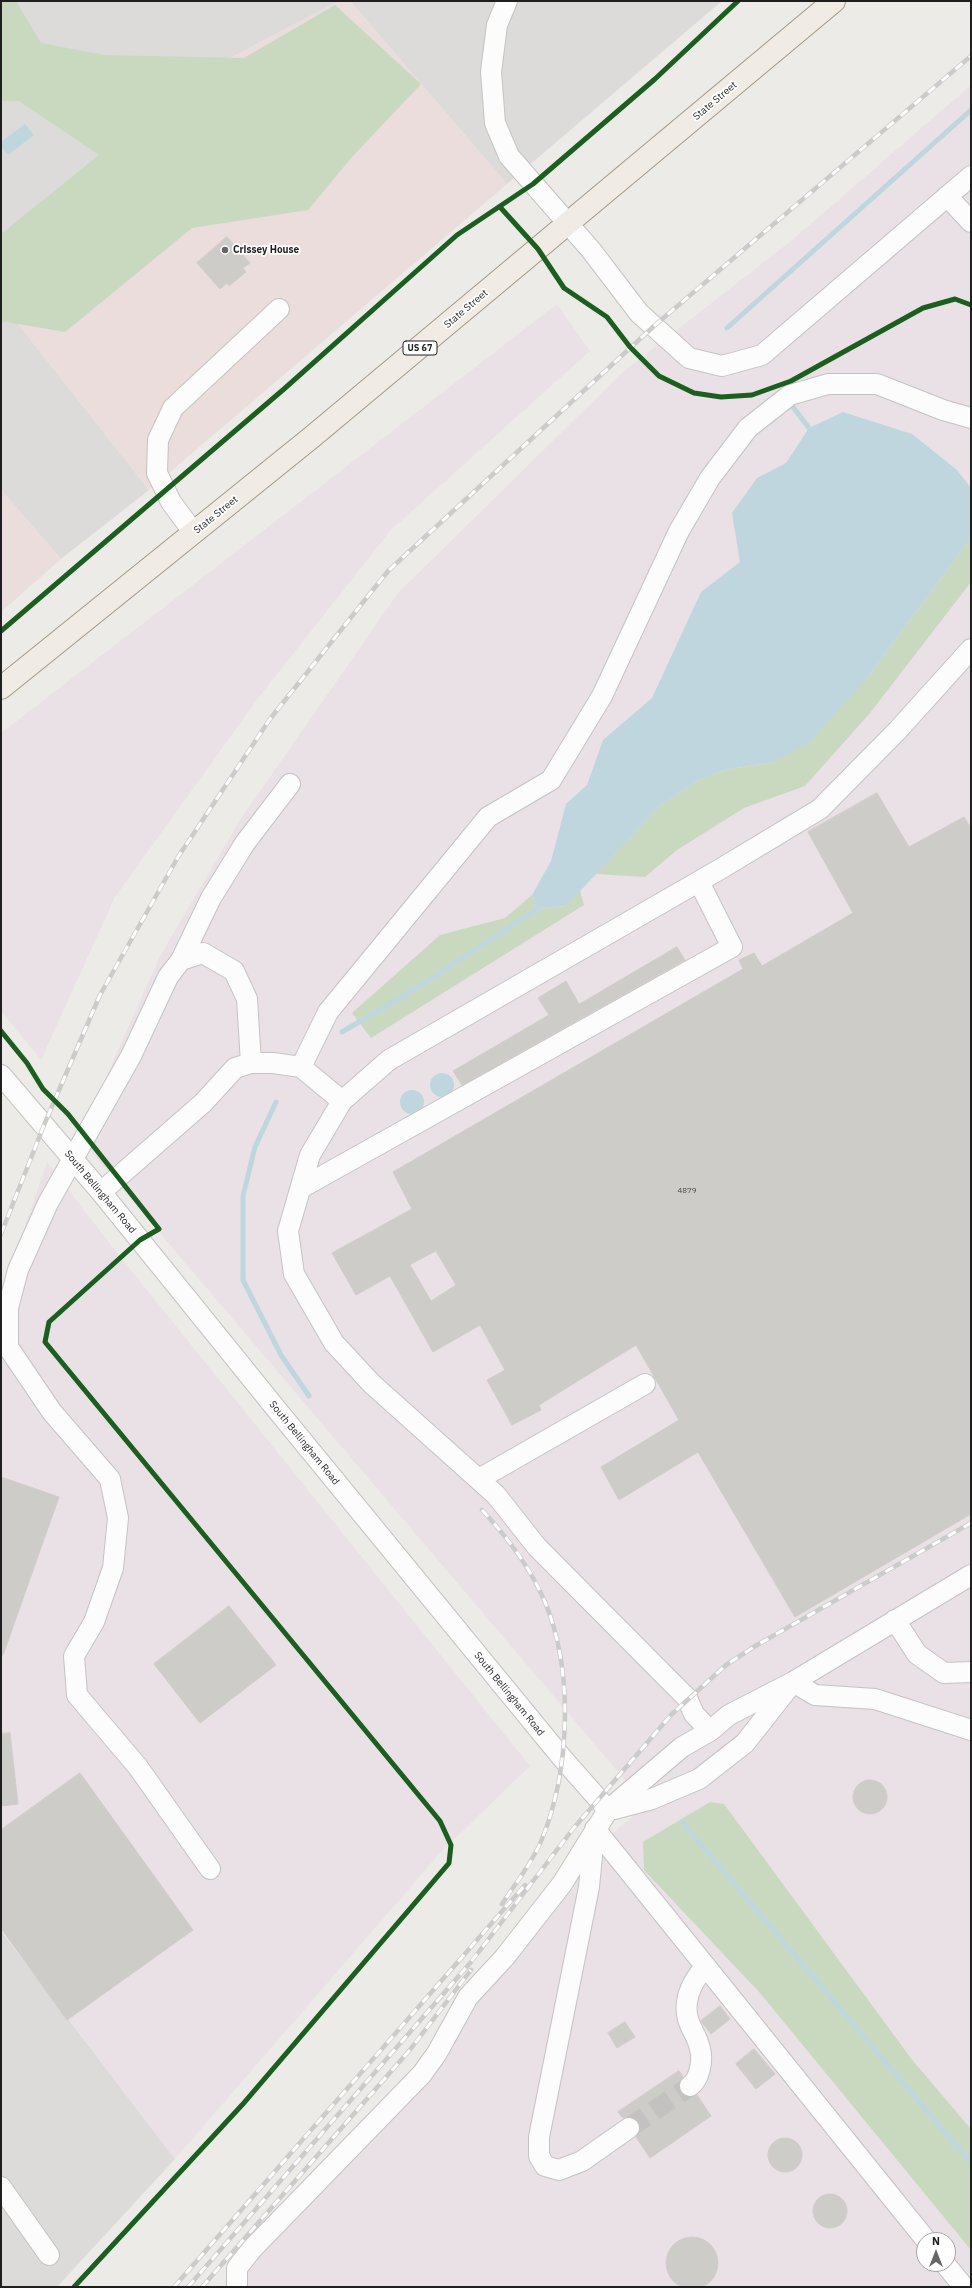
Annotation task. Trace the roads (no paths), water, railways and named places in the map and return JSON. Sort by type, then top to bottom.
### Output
[{"type":"main road","name":"State Street","points":[[2,685],[312,438],[834,1]]},
{"type":"street","points":[[507,1],[497,25],[491,72],[495,123],[509,156],[591,250],[639,313],[689,358],[722,366],[762,356],[971,176]]},
{"type":"street","points":[[947,196],[971,222]]},
{"type":"street","points":[[194,533],[171,502],[157,473],[158,440],[173,408],[278,309]]},
{"type":"street","points":[[301,1067],[328,1012],[488,817],[550,780],[602,696],[679,531],[710,478],[748,428],[790,395],[828,384],[877,384],[943,410],[971,418]]},
{"type":"street","points":[[710,1731],[694,1714],[687,1698],[537,1548],[496,1494],[372,1384],[334,1343],[294,1274],[288,1230],[310,1155],[342,1101],[389,1060],[698,882],[820,809],[897,731],[971,649]]},
{"type":"street","points":[[210,1869],[138,1767],[77,1694],[74,1656],[94,1622],[113,1568],[118,1518],[110,1479],[52,1412],[8,1347],[8,1308],[18,1270],[48,1203],[131,1056],[168,977],[181,960],[211,898],[245,843],[290,784]]},
{"type":"street","points":[[301,1188],[732,947],[698,882]]},
{"type":"street","points":[[181,960],[203,953],[234,971],[247,999],[251,1064]]},
{"type":"street","points":[[101,1192],[203,1103],[235,1068],[251,1064],[273,1064],[301,1067],[342,1101]]},
{"type":"street","name":"South Bellingham Road","points":[[1,1075],[101,1192],[273,1406],[558,1753],[608,1810]]},
{"type":"street","points":[[479,1479],[645,1384]]},
{"type":"street","points":[[237,2287],[237,2268],[252,2249],[422,2074],[438,2053],[468,1997],[504,1958],[562,1884],[608,1810],[682,1747],[710,1731],[729,1715],[793,1682],[971,1575]]},
{"type":"street","points":[[895,1620],[917,1654],[944,1673],[971,1672]]},
{"type":"street","points":[[608,1810],[652,1799],[698,1779],[745,1743],[793,1682]]},
{"type":"street","points":[[793,1682],[815,1695],[875,1699],[971,1730]]},
{"type":"street","points":[[595,1829],[920,2232]]},
{"type":"street","points":[[595,1829],[590,1887],[539,2137],[539,2156],[545,2166],[559,2170],[582,2161],[630,2128]]},
{"type":"street","points":[[690,2086],[700,2072],[700,2049],[689,2026],[687,2002],[692,1983],[705,1966]]},
{"type":"street","points":[[1,2187],[49,2255]]},
{"type":"street","points":[[952,2272],[964,2287]]},
{"type":"water","points":[[25,124],[34,135],[8,155],[1,146],[1,142]]},
{"type":"water","points":[[843,412],[912,434],[957,470],[971,488],[971,538],[864,682],[809,743],[773,762],[724,770],[696,782],[662,804],[566,906],[537,909],[532,895],[551,861],[566,804],[587,785],[603,740],[652,698],[701,592],[740,562],[732,513],[757,478],[786,463],[809,428]]},
{"type":"water","points":[[442,1073],[450,1077],[454,1085],[450,1093],[442,1097],[434,1093],[430,1085],[434,1077]]},
{"type":"water","points":[[412,1090],[420,1094],[424,1102],[420,1110],[412,1114],[404,1110],[400,1102],[404,1094]]},
{"type":"waterway","points":[[727,328],[971,110]]},
{"type":"waterway","points":[[793,407],[809,428]]},
{"type":"waterway","points":[[342,1032],[421,985],[537,909]]},
{"type":"waterway","points":[[276,1102],[255,1147],[243,1196],[243,1280],[281,1355],[309,1396]]},
{"type":"waterway","points":[[682,1822],[971,2163]]},
{"type":"tunnel","points":[[629,2128],[690,2086]]},
{"type":"railway","points":[[1,1234],[44,1125],[100,995],[178,857],[270,719],[388,571],[654,326],[971,56]]},
{"type":"railway","points":[[482,1510],[518,1553],[545,1602],[554,1629],[561,1659],[564,1690],[565,1721],[563,1752],[551,1812],[542,1839],[534,1856],[502,1904]]},
{"type":"railway","points":[[188,2287],[471,1962],[573,1829],[671,1715],[726,1665],[757,1645],[971,1523]]},
{"type":"railway","points":[[174,2287],[525,1885]]},
{"type":"railway","points":[[202,2287],[409,2051],[471,1970]]},
{"type":"place","name":"Crissey House","points":[[225,250]]}]
